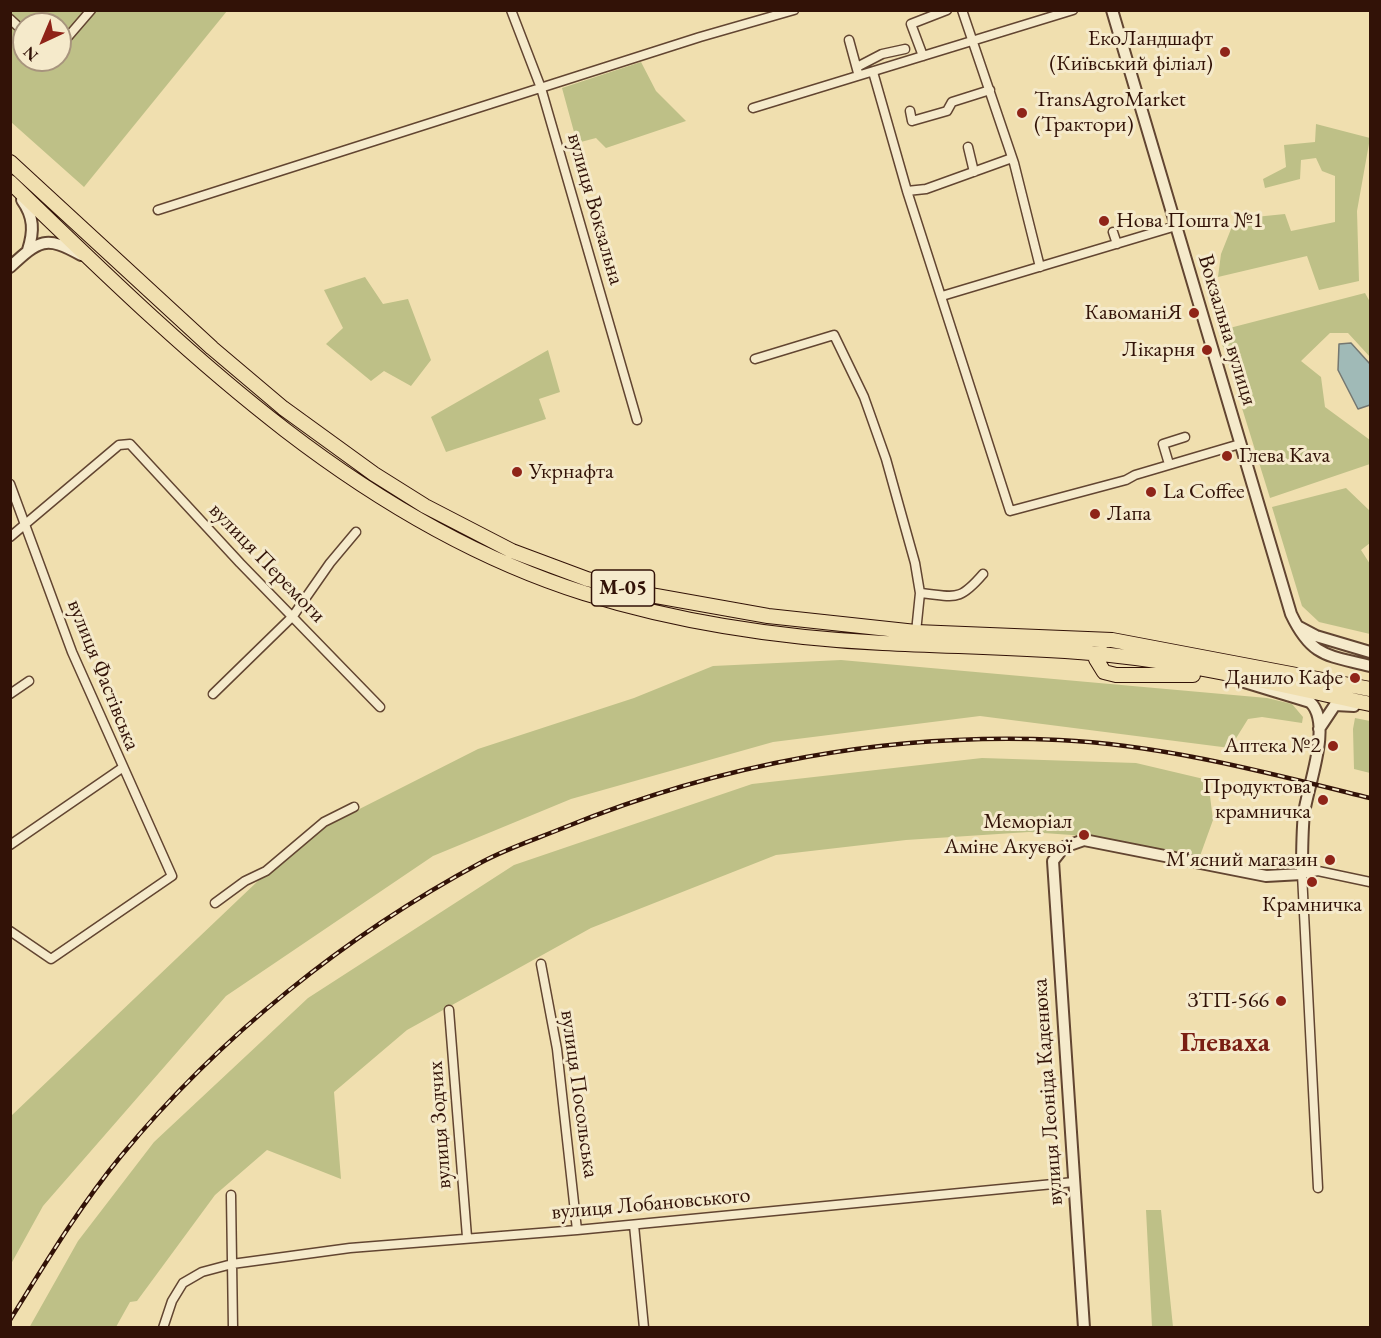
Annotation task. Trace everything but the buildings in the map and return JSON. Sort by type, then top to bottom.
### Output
[{"type":"highway","name":"М-05","points":[[10,162],[212,348],[283,408],[374,474],[470,530],[512,551],[587,579],[656,596],[768,616],[916,632],[1112,640],[1371,688]]},
{"type":"highway","name":"М-05","points":[[10,182],[94,263],[230,385],[308,447],[417,519],[451,538],[537,577],[652,611],[767,632],[877,643],[1097,654]]},
{"type":"highway","points":[[1112,640],[1097,654],[1099,666],[1104,672],[1116,675],[1224,674],[1371,704]]},
{"type":"street","points":[[72,32],[91,10]]},
{"type":"street","name":"вулиця Вокзальна","points":[[512,10],[541,88],[637,420]]},
{"type":"street","points":[[158,210],[794,10]]},
{"type":"street","points":[[923,56],[911,24],[947,10]]},
{"type":"street","points":[[962,10],[1012,158],[1040,267]]},
{"type":"street","points":[[858,72],[873,72],[1073,10]]},
{"type":"street","name":"Вокзальна вулиця","points":[[1112,10],[1240,444],[1297,625],[1312,647],[1320,652]]},
{"type":"street","points":[[849,40],[858,72]]},
{"type":"street","points":[[753,108],[858,72],[882,54],[905,49]]},
{"type":"street","points":[[873,72],[907,190],[1010,511],[1126,480],[1169,464],[1240,444]]},
{"type":"street","points":[[910,111],[912,121],[947,111],[952,102],[990,90]]},
{"type":"street","points":[[968,147],[974,172]]},
{"type":"street","points":[[907,190],[926,189],[1012,158]]},
{"type":"street","points":[[10,182],[31,212],[33,236],[28,250]]},
{"type":"street","points":[[942,296],[1176,226]]},
{"type":"street","points":[[1113,232],[1117,244]]},
{"type":"street","points":[[10,267],[28,250],[45,241],[56,242],[94,263]]},
{"type":"street","points":[[755,359],[834,335],[864,397],[886,459],[915,563],[920,593],[916,632]]},
{"type":"street","points":[[1169,464],[1163,444],[1185,437]]},
{"type":"street","name":"вулиця Перемоги","points":[[26,526],[119,445],[130,444],[240,563],[380,707]]},
{"type":"street","name":"вулиця Фастівська","points":[[10,484],[72,652],[171,876],[51,959],[10,931]]},
{"type":"street","points":[[10,537],[26,526]]},
{"type":"street","points":[[213,694],[293,616],[330,563],[356,532]]},
{"type":"street","points":[[920,593],[956,597],[966,594],[982,574]]},
{"type":"street","points":[[1297,625],[1325,639],[1367,650],[1357,663]]},
{"type":"street","points":[[1325,639],[1320,643],[1320,652],[1371,666]]},
{"type":"street","points":[[1224,674],[1259,688],[1310,702],[1317,711],[1319,729],[1305,812],[1302,874],[1318,1188]]},
{"type":"street","points":[[10,694],[28,681]]},
{"type":"street","points":[[1319,729],[1335,705],[1344,704],[1371,710]]},
{"type":"street","points":[[10,845],[122,768]]},
{"type":"street","points":[[215,903],[245,881],[266,871],[324,822],[354,807]]},
{"type":"street","name":"вулиця Леоніда Каденюка","points":[[1084,1328],[1052,870],[1056,855],[1064,847],[1084,840],[1266,876],[1302,874]]},
{"type":"street","points":[[1302,874],[1318,871],[1371,882]]},
{"type":"street","name":"вулиця Посольська","points":[[541,964],[557,1050],[577,1230]]},
{"type":"street","name":"вулиця Зодчих","points":[[449,1010],[466,1237]]},
{"type":"street","name":"вулиця Лобановського","points":[[163,1328],[172,1301],[183,1283],[202,1272],[232,1264],[350,1248],[634,1225],[1074,1182]]},
{"type":"street","points":[[231,1196],[233,1328]]},
{"type":"street","points":[[634,1225],[644,1328]]},
{"type":"green space","points":[[11,11],[227,11],[84,187],[11,122]]},
{"type":"green space","points":[[641,62],[656,91],[686,121],[606,148],[596,138],[577,143],[562,88]]},
{"type":"green space","points":[[1316,124],[1370,138],[1357,211],[1359,281],[1319,290],[1307,256],[1218,277],[1221,254],[1235,219],[1285,214],[1291,231],[1335,222],[1335,176],[1322,171],[1316,158],[1301,160],[1300,179],[1265,188],[1263,179],[1286,167],[1284,145],[1315,142]]},
{"type":"green space","points":[[365,277],[383,304],[408,299],[431,360],[411,386],[384,371],[371,381],[326,344],[343,328],[324,290]]},
{"type":"green space","points":[[1365,293],[1370,302],[1370,357],[1348,333],[1330,333],[1301,361],[1321,377],[1325,407],[1370,440],[1370,464],[1270,498],[1218,331]]},
{"type":"green space","points":[[548,350],[560,392],[539,399],[546,419],[446,452],[431,417]]},
{"type":"green space","points":[[1346,488],[1370,511],[1370,543],[1361,550],[1370,564],[1370,634],[1319,622],[1302,606],[1272,507]]},
{"type":"green space","points":[[841,660],[1267,698],[1292,704],[1303,717],[1302,723],[1262,717],[1248,719],[1230,748],[980,716],[773,742],[571,799],[433,856],[226,996],[43,1206],[11,1264],[11,1116],[260,879],[314,832],[478,749],[634,698],[713,666]]},
{"type":"green space","points":[[1355,718],[1370,721],[1370,773],[1354,769]]},
{"type":"green space","points":[[982,758],[1136,763],[1208,780],[1213,820],[1200,856],[1072,835],[1029,832],[906,840],[776,855],[591,928],[407,1030],[334,1092],[341,1179],[267,1150],[215,1195],[137,1301],[130,1302],[116,1327],[29,1328],[78,1241],[154,1142],[308,998],[514,865],[752,784]]},
{"type":"green space","points":[[1146,1210],[1161,1210],[1173,1327],[1152,1327]]},
{"type":"water","points":[[1351,343],[1370,364],[1370,405],[1358,409],[1338,370],[1339,344]]},
{"type":"railway","points":[[10,1320],[49,1257],[121,1156],[159,1112],[243,1029],[334,955],[382,922],[492,857],[563,828],[683,786],[744,770],[869,747],[932,741],[1059,740],[1138,748],[1216,762],[1370,798]]},
{"type":"place","name":"ЕкоЛандшафт (Київський філіал)","points":[[1225,52]]},
{"type":"place","name":"TransAgroMarket (Трактори)","points":[[1022,113]]},
{"type":"place","name":"Нова Пошта №1","points":[[1104,221]]},
{"type":"place","name":"КавоманіЯ","points":[[1194,313]]},
{"type":"place","name":"Лікарня","points":[[1207,350]]},
{"type":"place","name":"Глева Kava","points":[[1227,456]]},
{"type":"place","name":"Укрнафта","points":[[517,472]]},
{"type":"place","name":"La Coffee","points":[[1151,492]]},
{"type":"place","name":"Лапа","points":[[1095,514]]},
{"type":"place","name":"Данило Кафе","points":[[1355,678]]},
{"type":"place","name":"Аптека №2","points":[[1333,746]]},
{"type":"place","name":"Продуктова крамничка","points":[[1323,800]]},
{"type":"place","name":"Меморіал Аміне Акуєвої","points":[[1084,835]]},
{"type":"place","name":"М'ясний магазин","points":[[1330,860]]},
{"type":"place","name":"Крамничка","points":[[1312,882]]},
{"type":"place","name":"ЗТП-566","points":[[1281,1001]]},
{"type":"district","name":"Глеваха","points":[[1225,1043]]}]
